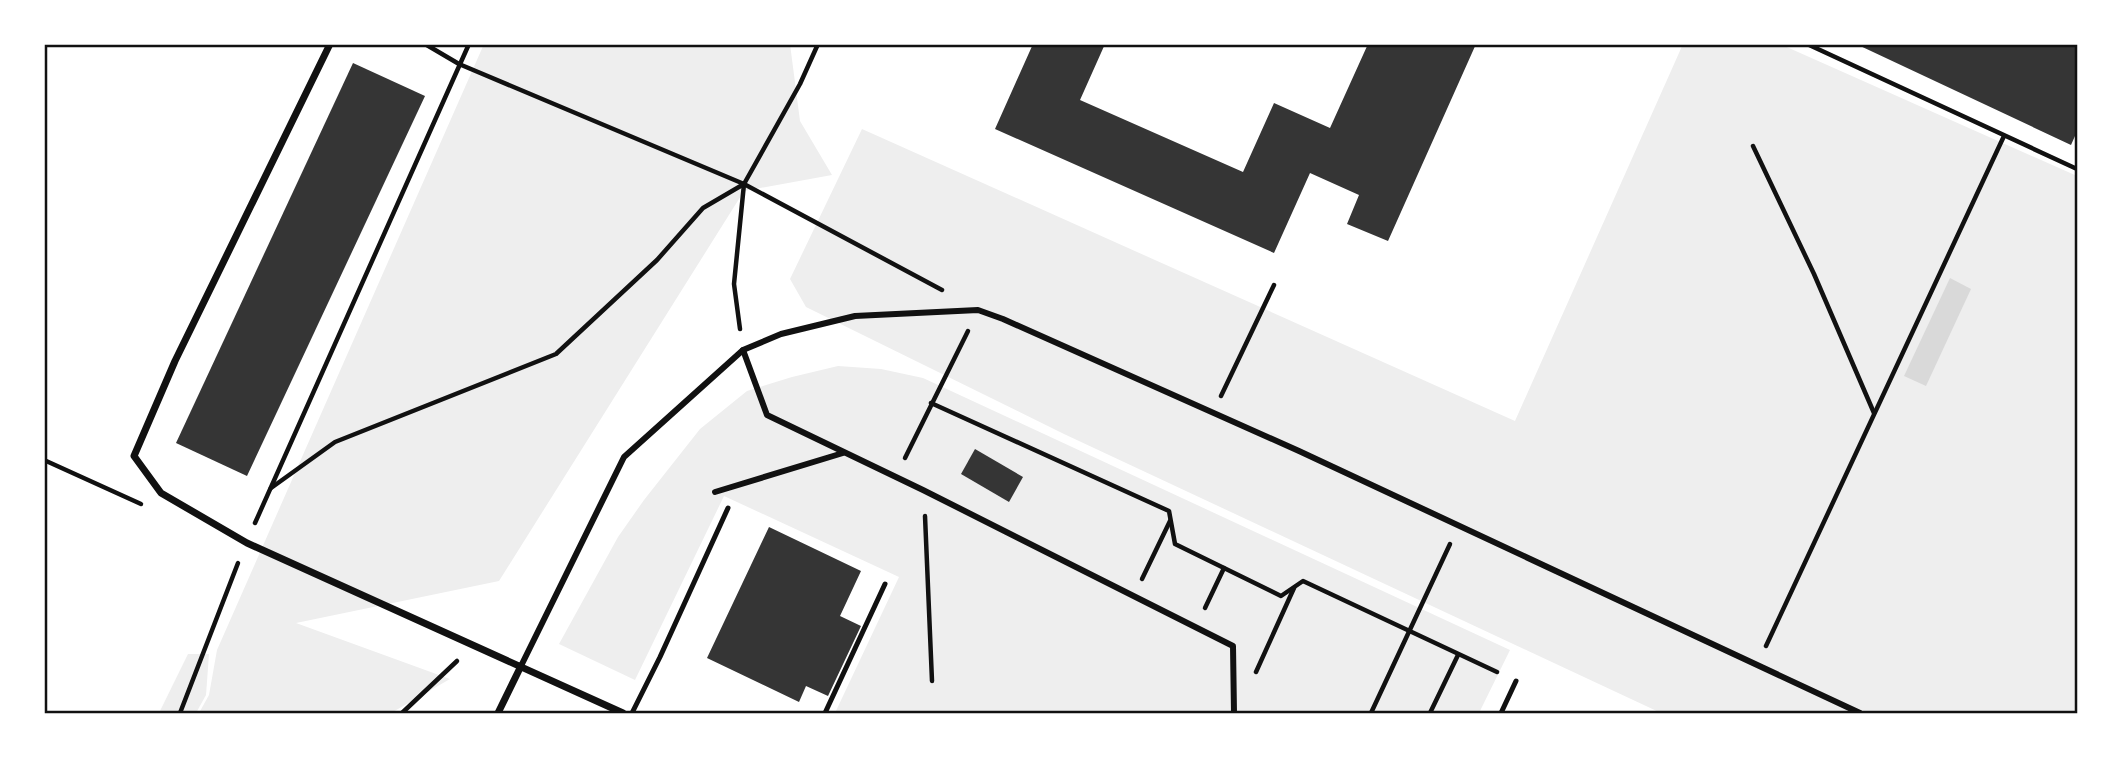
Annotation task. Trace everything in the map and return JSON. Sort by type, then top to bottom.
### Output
[{"type":"street","points":[[330,44],[175,361],[134,456],[161,493],[247,543],[623,713]]},
{"type":"street","points":[[498,713],[624,457],[743,350],[781,334],[855,316],[978,310],[1003,318],[1213,413],[1860,713]]},
{"type":"street","points":[[743,350],[767,415],[1233,646],[1234,713]]},
{"type":"street","points":[[715,492],[843,453]]},
{"type":"lane","points":[[632,713],[728,508]]},
{"type":"lane","points":[[825,713],[885,584]]},
{"type":"lane","points":[[1501,713],[1517,681]]},
{"type":"path","points":[[425,44],[459,64],[744,184],[943,291]]},
{"type":"path","points":[[180,713],[247,543],[469,44]]},
{"type":"path","points":[[743,350],[734,284],[744,184],[800,84],[818,44]]},
{"type":"path","points":[[1807,44],[2077,169]]},
{"type":"path","points":[[1758,665],[2004,136]]},
{"type":"path","points":[[1753,146],[1814,274],[1874,413]]},
{"type":"path","points":[[271,488],[335,442],[556,354],[657,260],[703,208],[744,184]]},
{"type":"path","points":[[1213,413],[1274,285]]},
{"type":"path","points":[[895,477],[978,310]]},
{"type":"path","points":[[931,403],[1169,511],[1175,544],[1281,596],[1303,581],[1517,681]]},
{"type":"path","points":[[44,460],[76,474]]},
{"type":"path","points":[[923,490],[932,681]]},
{"type":"path","points":[[1134,596],[1170,520]]},
{"type":"path","points":[[1371,713],[1458,527]]},
{"type":"path","points":[[1196,627],[1224,568]]},
{"type":"path","points":[[1254,675],[1294,587]]},
{"type":"path","points":[[1430,713],[1458,655]]},
{"type":"path","points":[[402,713],[457,661],[468,666]]},
{"type":"shaded area","points":[[484,44],[790,44],[800,121],[832,175],[744,191],[499,581],[296,623],[450,679],[391,713],[199,713],[209,695],[217,650]]},
{"type":"shaded area","points":[[1683,44],[1780,44],[2077,176],[2077,713],[1661,713],[1064,434],[806,307],[790,279],[862,129],[1515,421]]},
{"type":"shaded area","points":[[1950,278],[1971,289],[1926,386],[1904,376]]},
{"type":"shaded area","points":[[838,366],[881,369],[923,378],[1510,650],[1479,713],[835,713],[899,577],[724,496],[635,680],[559,644],[618,537],[700,429],[747,391]]},
{"type":"shaded area","points":[[188,654],[209,654],[206,695],[196,713],[159,713]]},
{"type":"building","points":[[1033,44],[1105,44],[1080,100],[1243,172],[1274,103],[1330,128],[1368,44],[1476,44],[1388,241],[1347,224],[1359,195],[1310,173],[1274,253],[995,129]]},
{"type":"building","points":[[1856,44],[2077,44],[2077,137],[2075,136],[2071,145]]},
{"type":"building","points":[[353,63],[425,96],[247,476],[176,443]]},
{"type":"building","points":[[975,449],[1023,477],[1009,502],[961,474]]},
{"type":"building","points":[[769,527],[861,571],[840,616],[861,626],[828,696],[806,686],[799,702],[707,658]]}]
